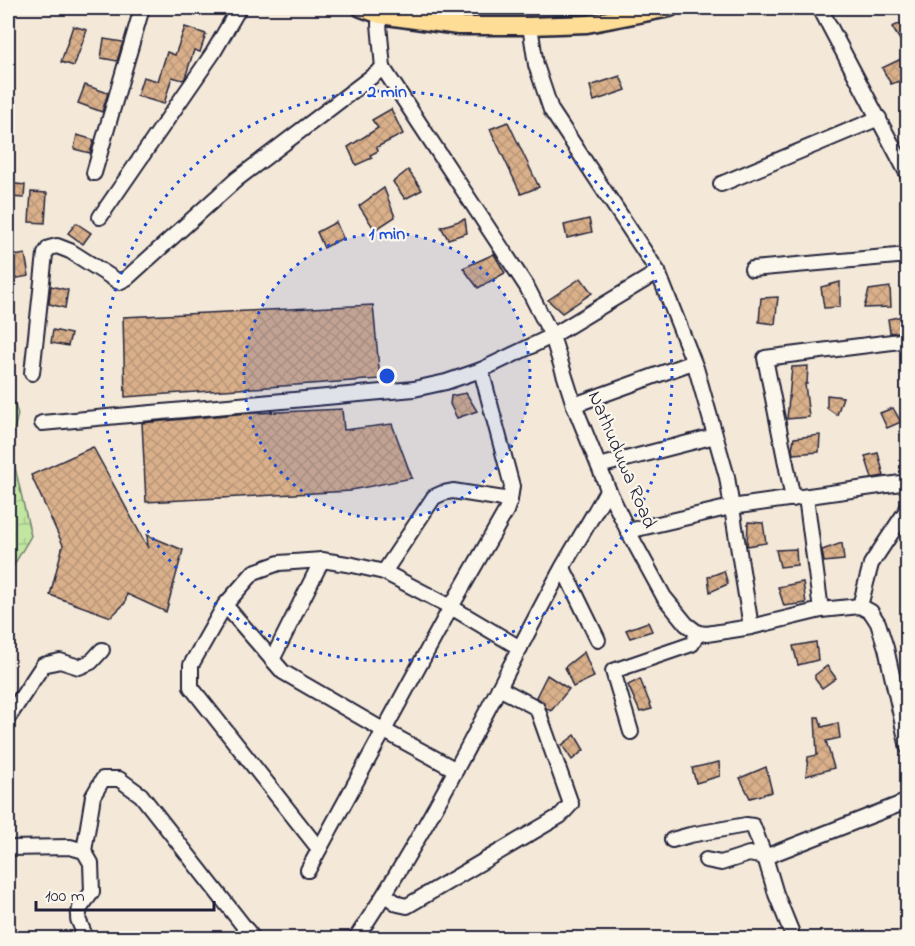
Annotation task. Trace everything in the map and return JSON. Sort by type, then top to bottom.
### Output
[{"type":"main road","points":[[361,8],[380,15],[458,26],[587,24],[670,8]]},
{"type":"street","points":[[94,173],[142,8]]},
{"type":"street","points":[[100,217],[213,52],[239,8]]},
{"type":"street","points":[[820,8],[905,166]]},
{"type":"street","name":"Nathuduwa Road","points":[[380,15],[383,68],[527,286],[552,336],[574,405],[608,489],[628,531],[664,597],[686,624],[698,633]]},
{"type":"street","points":[[530,26],[536,65],[551,110],[658,272],[693,362],[727,477],[751,627]]},
{"type":"street","points":[[32,373],[45,254],[49,248],[57,246],[70,252],[119,282],[127,278],[237,179],[383,68]]},
{"type":"street","points":[[721,184],[879,118]]},
{"type":"street","points":[[752,269],[908,255]]},
{"type":"street","points":[[42,423],[414,389],[446,382],[481,370],[552,336],[658,272]]},
{"type":"street","points":[[821,610],[800,498],[765,358],[908,340]]},
{"type":"street","points":[[574,405],[693,362]]},
{"type":"street","points":[[308,870],[510,500],[512,486],[481,370]]},
{"type":"street","points":[[599,466],[715,435]]},
{"type":"street","points":[[628,531],[731,507],[908,483]]},
{"type":"street","points":[[356,939],[385,895],[456,770],[563,568],[608,489]]},
{"type":"street","points":[[384,572],[434,497],[453,491],[510,500]]},
{"type":"street","points":[[860,606],[871,564],[908,508]]},
{"type":"street","points":[[319,849],[191,687],[191,665],[225,605],[254,572],[279,563],[322,560],[384,572],[451,607],[520,648]]},
{"type":"street","points":[[272,660],[322,560]]},
{"type":"street","points":[[563,568],[598,640]]},
{"type":"street","points":[[225,605],[283,672],[456,770]]},
{"type":"street","points":[[631,732],[613,671],[692,644],[698,633],[707,634],[751,627],[821,610],[860,606],[871,612],[878,623],[886,648],[908,748]]},
{"type":"street","points":[[8,718],[43,665],[60,660],[79,667],[92,662],[102,650]]},
{"type":"street","points":[[385,895],[398,904],[407,906],[560,816],[571,804],[537,708],[499,688]]},
{"type":"street","points":[[86,939],[78,919],[80,908],[92,892],[91,863],[84,851],[93,796],[102,779],[119,779],[141,795],[253,939]]},
{"type":"street","points":[[706,860],[721,863],[749,854],[765,857],[908,801]]},
{"type":"street","points":[[672,840],[746,825],[753,826],[791,931]]},
{"type":"street","points":[[8,848],[70,847],[84,851]]},
{"type":"green space","points":[[8,385],[18,414],[10,446],[31,536],[8,575]]},
{"type":"building","points":[[908,20],[908,53],[892,27]]},
{"type":"building","points":[[73,26],[87,30],[74,66],[61,62]]},
{"type":"building","points":[[185,27],[206,34],[200,52],[194,50],[185,78],[183,80],[172,77],[164,104],[137,96],[143,77],[158,81],[167,52],[175,55]]},
{"type":"building","points":[[104,39],[123,42],[117,61],[101,58]]},
{"type":"building","points":[[901,59],[908,69],[908,78],[891,84],[882,68]]},
{"type":"building","points":[[620,76],[626,90],[594,101],[590,86]]},
{"type":"building","points":[[85,85],[108,93],[102,112],[78,103]]},
{"type":"building","points":[[391,109],[403,134],[377,147],[378,151],[370,155],[372,158],[356,165],[348,147],[378,128],[372,120]]},
{"type":"building","points":[[508,122],[539,187],[521,194],[490,129]]},
{"type":"building","points":[[77,135],[94,140],[90,153],[74,149]]},
{"type":"building","points":[[408,170],[422,190],[405,199],[393,182]]},
{"type":"building","points":[[8,183],[25,185],[24,198],[8,197]]},
{"type":"building","points":[[384,188],[395,217],[375,230],[359,206]]},
{"type":"building","points":[[31,192],[47,193],[45,223],[29,222]]},
{"type":"building","points":[[465,219],[467,233],[448,239],[441,227]]},
{"type":"building","points":[[589,219],[592,232],[567,238],[564,225]]},
{"type":"building","points":[[336,222],[343,238],[324,248],[317,232]]},
{"type":"building","points":[[76,223],[91,233],[83,244],[68,233]]},
{"type":"building","points":[[25,254],[29,276],[13,279],[8,257]]},
{"type":"building","points":[[494,254],[505,273],[478,288],[463,268]]},
{"type":"building","points":[[581,278],[592,293],[562,313],[548,300]]},
{"type":"building","points":[[840,282],[840,307],[824,308],[821,287]]},
{"type":"building","points":[[51,286],[68,290],[65,308],[49,304]]},
{"type":"building","points":[[890,287],[891,307],[864,308],[869,290]]},
{"type":"building","points":[[778,297],[775,324],[759,322],[761,298]]},
{"type":"building","points":[[373,305],[380,379],[125,397],[123,317]]},
{"type":"building","points":[[908,315],[908,331],[890,333],[888,319]]},
{"type":"building","points":[[53,330],[71,334],[68,346],[51,343]]},
{"type":"building","points":[[808,366],[807,384],[805,384],[809,417],[787,419],[792,367]]},
{"type":"building","points":[[466,393],[477,411],[457,418],[450,404],[451,396]]},
{"type":"building","points":[[827,395],[843,397],[837,415],[827,408]]},
{"type":"building","points":[[893,408],[901,422],[887,428],[880,413]]},
{"type":"building","points":[[342,409],[344,430],[392,424],[412,478],[351,491],[146,502],[142,423],[237,414]]},
{"type":"building","points":[[820,435],[819,452],[793,454],[794,438]]},
{"type":"building","points":[[93,447],[148,548],[147,535],[183,550],[166,612],[127,594],[125,603],[111,617],[50,595],[63,545],[31,475]]},
{"type":"building","points":[[878,453],[884,476],[872,478],[865,456]]},
{"type":"building","points":[[748,522],[763,523],[766,543],[747,546]]},
{"type":"building","points":[[842,543],[844,560],[824,562],[822,550]]},
{"type":"building","points":[[796,549],[797,565],[780,567],[776,550]]},
{"type":"building","points":[[724,571],[728,584],[710,592],[708,577]]},
{"type":"building","points":[[803,582],[806,603],[784,606],[778,587]]},
{"type":"building","points":[[648,622],[652,631],[630,638],[626,630]]},
{"type":"building","points":[[816,642],[818,660],[798,665],[793,646]]},
{"type":"building","points":[[584,652],[594,677],[573,687],[565,667]]},
{"type":"building","points":[[827,666],[836,678],[822,688],[815,679],[815,675]]},
{"type":"building","points":[[547,675],[569,689],[551,711],[536,697]]},
{"type":"building","points":[[640,679],[652,709],[640,712],[628,685]]},
{"type":"building","points":[[815,717],[819,717],[822,727],[838,723],[840,738],[826,741],[834,768],[806,776],[808,757],[817,755]]},
{"type":"building","points":[[575,735],[584,750],[572,760],[562,745]]},
{"type":"building","points":[[719,762],[720,776],[696,783],[692,768]]},
{"type":"building","points":[[766,767],[772,792],[750,798],[740,778]]}]
